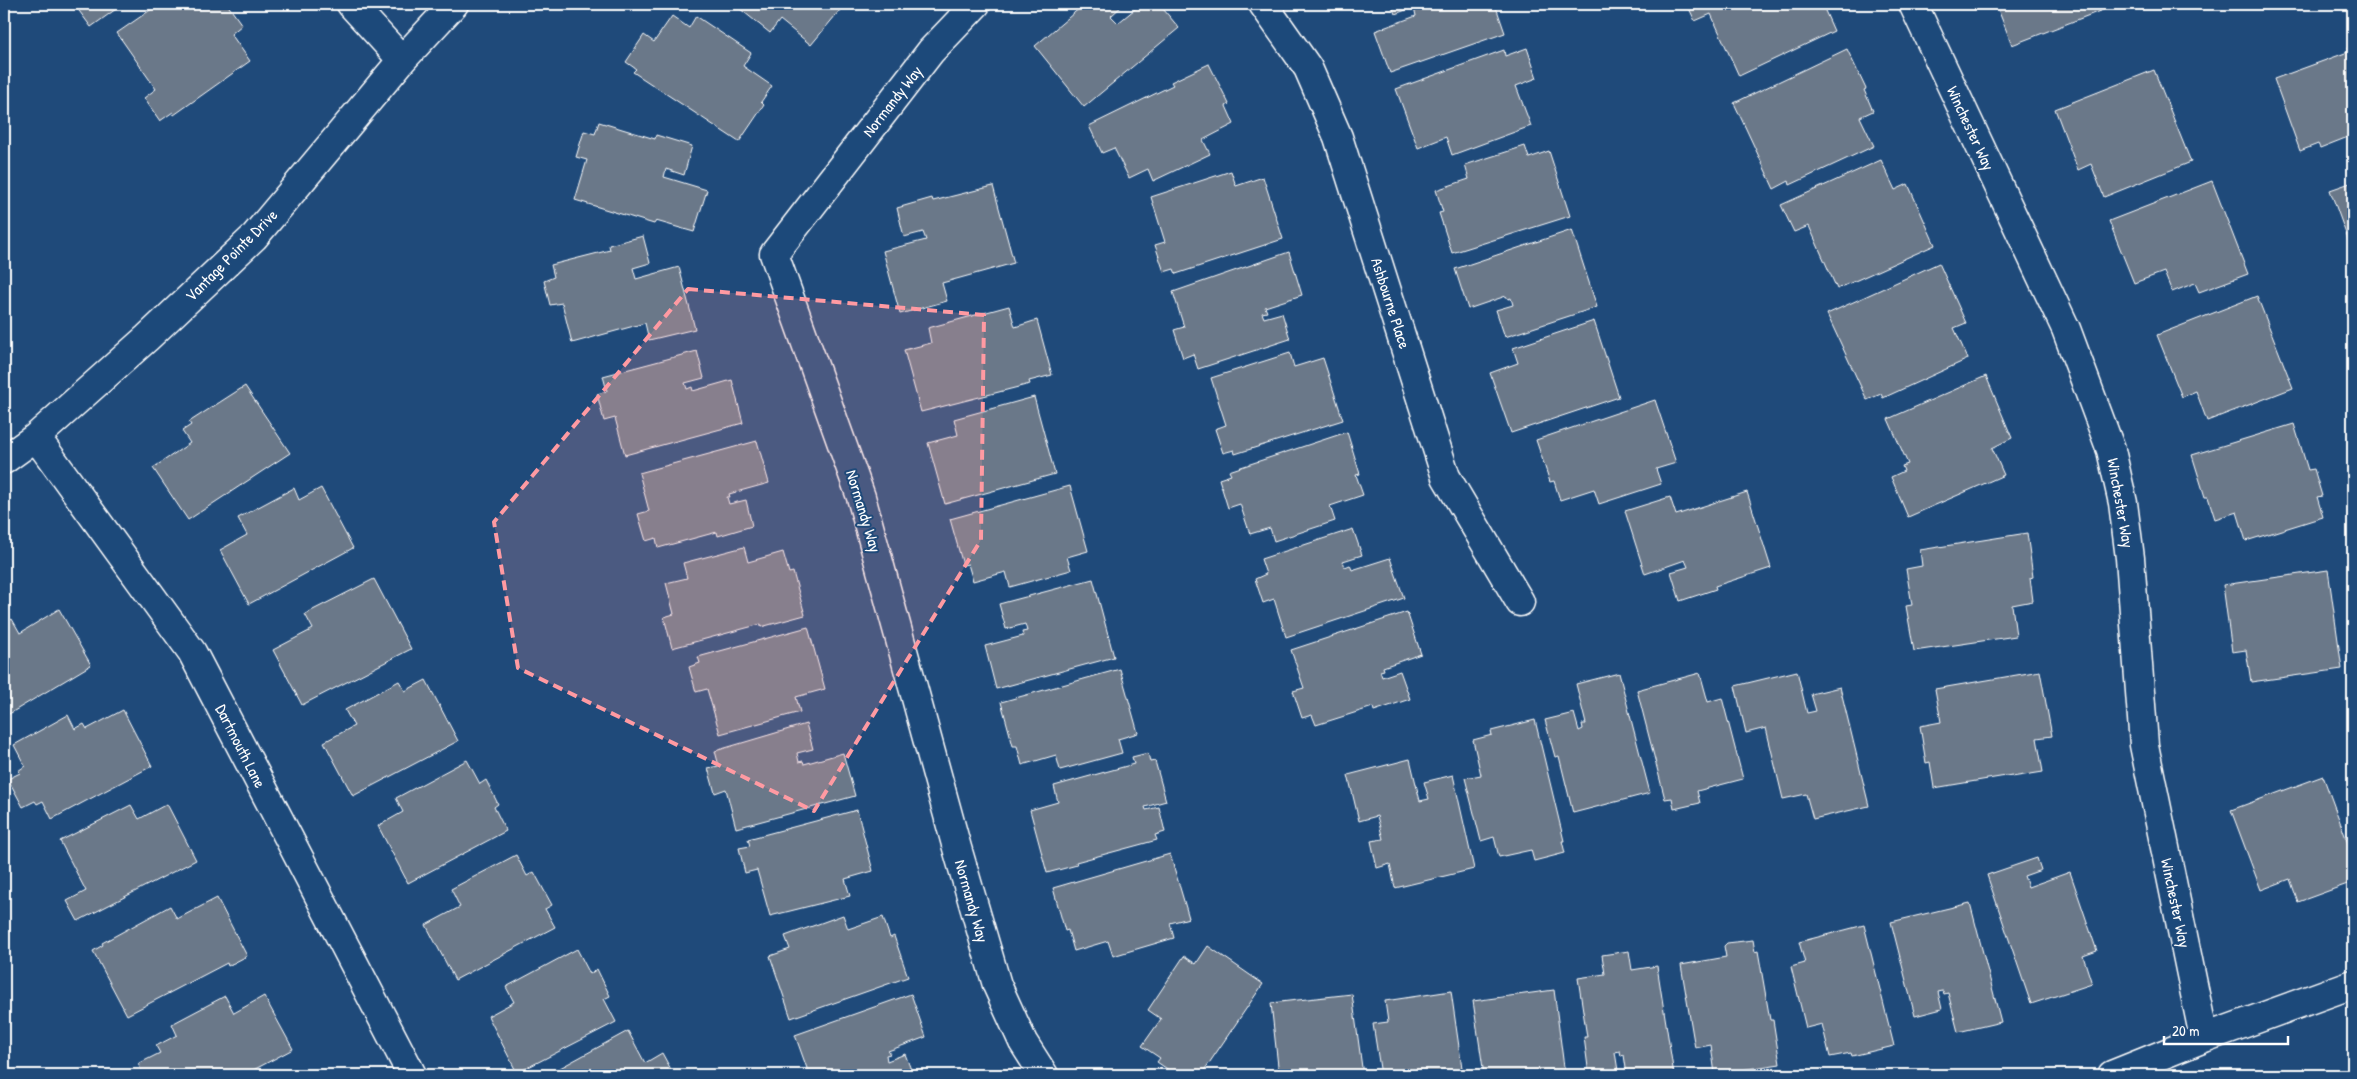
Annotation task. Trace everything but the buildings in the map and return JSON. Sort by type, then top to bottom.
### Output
[{"type":"street","points":[[351,4],[402,60]]},
{"type":"street","name":"Vantage Pointe Drive","points":[[4,460],[36,437],[147,338],[254,236],[402,60],[454,4]]},
{"type":"street","name":"Normandy Way","points":[[976,4],[931,51],[774,254],[861,497],[957,848],[997,984],[1023,1042],[1044,1075]]},
{"type":"street","name":"Ashbourne Place","points":[[1263,4],[1308,68],[1338,137],[1446,477],[1520,602]]},
{"type":"street","name":"Winchester Way","points":[[1913,4],[2066,329],[2111,450],[2123,503],[2130,558],[2144,745],[2204,1038]]},
{"type":"street","name":"Dartmouth Lane","points":[[36,437],[192,652],[412,1075]]},
{"type":"street","points":[[2112,1075],[2204,1038],[2353,984]]},
{"type":"highlighted area","points":[[688,289],[984,315],[981,540],[814,811],[518,668],[494,522]]}]
